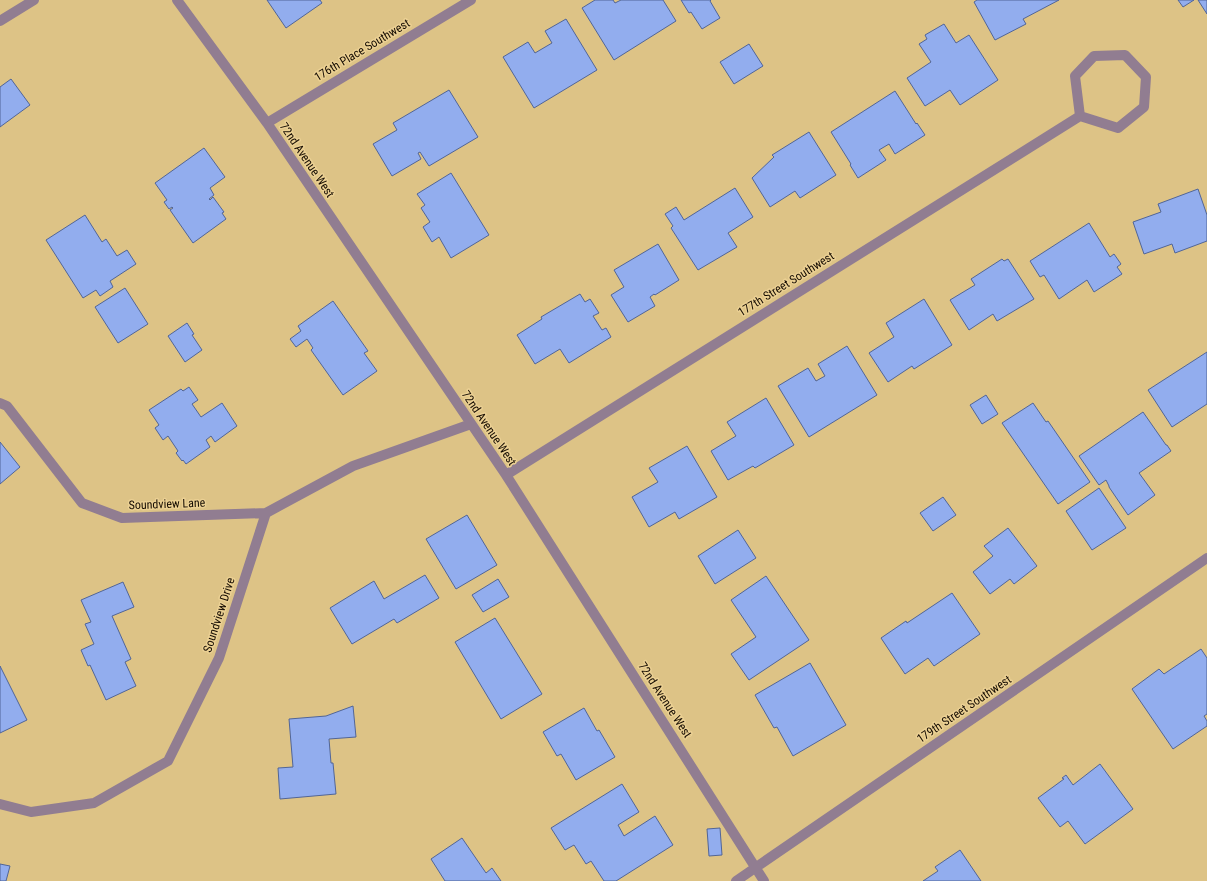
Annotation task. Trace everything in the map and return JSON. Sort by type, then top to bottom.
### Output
[{"type":"street","points":[[0,21],[34,0]]},
{"type":"street","name":"72nd Avenue West","points":[[177,0],[267,123],[506,475],[764,881]]},
{"type":"street","name":"176th Place Southwest","points":[[267,123],[470,0]]},
{"type":"street","points":[[1125,55],[1146,77],[1144,107],[1118,128],[1080,116],[1075,76],[1094,56],[1125,55]]},
{"type":"street","name":"177th Street Southwest","points":[[506,475],[1080,116]]},
{"type":"street","name":"Soundview Lane","points":[[0,403],[7,406],[82,503],[122,518],[266,512]]},
{"type":"street","points":[[266,512],[353,466],[471,424]]},
{"type":"street","name":"Soundview Drive","points":[[0,804],[31,812],[94,803],[168,760],[219,658],[266,512]]},
{"type":"street","name":"179th Street Southwest","points":[[736,881],[1207,558]]},
{"type":"building","points":[[267,0],[320,0],[322,3],[286,28]]},
{"type":"building","points":[[595,0],[613,0],[615,3],[621,0],[663,0],[676,21],[614,60],[582,8]]},
{"type":"building","points":[[681,0],[711,0],[710,1],[720,18],[702,29]]},
{"type":"building","points":[[977,0],[1059,0],[1023,19],[1026,24],[995,40],[974,2]]},
{"type":"building","points":[[1178,0],[1194,0],[1183,7]]},
{"type":"building","points":[[1198,0],[1207,0],[1207,14]]},
{"type":"building","points":[[566,19],[597,70],[534,108],[503,57],[528,42],[535,53],[552,43],[545,31]]},
{"type":"building","points":[[944,24],[956,43],[969,35],[998,80],[960,105],[950,90],[925,106],[907,78],[931,62],[919,44],[927,39],[925,35]]},
{"type":"building","points":[[749,44],[763,66],[734,84],[720,62]]},
{"type":"building","points":[[11,79],[30,105],[0,127],[0,87]]},
{"type":"building","points":[[449,90],[478,137],[429,166],[420,152],[418,153],[421,159],[392,176],[373,144],[397,130],[393,123]]},
{"type":"building","points":[[895,91],[916,124],[917,123],[925,135],[895,154],[889,144],[879,150],[886,160],[858,178],[831,132]]},
{"type":"building","points":[[809,132],[836,175],[800,198],[795,191],[770,207],[752,178],[774,157],[772,155]]},
{"type":"building","points":[[204,148],[225,177],[210,188],[214,195],[209,199],[210,200],[213,197],[224,212],[222,213],[226,219],[193,243],[170,210],[173,208],[172,207],[169,209],[164,202],[167,200],[155,183]]},
{"type":"building","points":[[451,173],[489,235],[451,258],[439,237],[432,242],[423,227],[430,222],[421,208],[425,205],[417,194]]},
{"type":"building","points":[[735,188],[753,217],[728,233],[737,247],[698,270],[671,228],[673,226],[665,214],[676,207],[684,220]]},
{"type":"building","points":[[1198,189],[1207,215],[1207,241],[1175,253],[1172,244],[1144,254],[1133,222],[1161,212],[1158,204]]},
{"type":"building","points":[[85,215],[102,242],[106,239],[117,256],[127,250],[136,264],[110,281],[113,287],[100,296],[96,290],[83,298],[46,240]]},
{"type":"building","points":[[1089,223],[1110,257],[1114,254],[1121,264],[1117,267],[1122,274],[1094,292],[1087,280],[1059,299],[1044,275],[1040,277],[1030,261]]},
{"type":"building","points":[[658,244],[679,280],[650,297],[655,306],[628,322],[611,295],[624,287],[614,270]]},
{"type":"building","points":[[1002,259],[1004,261],[1008,259],[1034,299],[997,321],[993,314],[969,330],[950,300],[975,285],[971,279]]},
{"type":"building","points":[[125,288],[148,324],[118,343],[95,307]]},
{"type":"building","points":[[580,294],[585,302],[590,299],[599,313],[593,316],[602,330],[606,328],[611,337],[569,363],[560,349],[535,364],[517,335],[542,319],[541,317]]},
{"type":"building","points":[[924,299],[952,345],[914,369],[912,366],[888,382],[869,353],[894,337],[886,323]]},
{"type":"building","points":[[333,301],[368,351],[364,353],[377,371],[343,395],[311,350],[313,348],[307,339],[296,347],[290,339],[301,331],[298,326]]},
{"type":"building","points":[[187,323],[194,334],[192,335],[202,350],[185,362],[168,336]]},
{"type":"building","points":[[847,346],[877,395],[809,437],[778,386],[808,368],[816,381],[825,376],[818,364]]},
{"type":"building","points":[[1207,352],[1207,404],[1172,427],[1148,390]]},
{"type":"building","points":[[189,387],[198,400],[192,404],[201,417],[222,403],[237,426],[215,442],[211,436],[206,440],[210,447],[186,464],[176,453],[178,451],[168,436],[163,440],[155,428],[159,425],[149,410],[181,389],[183,391]]},
{"type":"building","points":[[986,395],[998,414],[982,424],[970,405]]},
{"type":"building","points":[[766,398],[794,445],[755,468],[753,466],[728,480],[711,451],[736,436],[727,422]]},
{"type":"building","points":[[1033,403],[1046,422],[1048,421],[1090,482],[1058,504],[1002,423]]},
{"type":"building","points":[[1143,412],[1171,451],[1139,473],[1155,495],[1128,515],[1106,480],[1099,485],[1079,456]]},
{"type":"building","points":[[0,442],[20,467],[0,484]]},
{"type":"building","points":[[687,446],[717,497],[679,519],[675,512],[649,527],[632,497],[658,482],[649,468]]},
{"type":"building","points":[[1099,488],[1126,528],[1092,550],[1066,511]]},
{"type":"building","points":[[943,497],[956,515],[933,531],[920,513]]},
{"type":"building","points":[[467,515],[497,565],[456,589],[426,539]]},
{"type":"building","points":[[1008,528],[1037,566],[1014,584],[1010,579],[990,594],[973,572],[993,556],[984,546]]},
{"type":"building","points":[[738,530],[756,558],[715,584],[698,556]]},
{"type":"building","points":[[425,575],[439,598],[397,623],[394,619],[352,644],[330,608],[374,581],[384,599]]},
{"type":"building","points":[[766,576],[809,640],[749,680],[731,654],[756,637],[731,600]]},
{"type":"building","points":[[498,579],[509,597],[483,612],[472,595]]},
{"type":"building","points":[[123,582],[134,607],[112,616],[131,659],[125,662],[136,686],[106,700],[90,665],[88,666],[81,650],[94,644],[85,624],[91,622],[81,600]]},
{"type":"building","points":[[952,593],[980,634],[934,666],[928,658],[905,674],[881,638],[906,621],[907,623]]},
{"type":"building","points":[[495,618],[542,694],[501,719],[455,642]]},
{"type":"building","points":[[1201,649],[1207,658],[1207,714],[1204,716],[1207,721],[1207,726],[1173,749],[1132,689],[1159,669],[1164,674]]},
{"type":"building","points":[[810,663],[846,725],[793,756],[777,727],[774,728],[755,695]]},
{"type":"building","points":[[0,666],[27,720],[0,733]]},
{"type":"building","points":[[353,706],[356,737],[329,739],[336,794],[280,799],[278,768],[293,767],[289,719],[326,716]]},
{"type":"building","points":[[584,708],[597,731],[599,730],[615,757],[576,780],[561,754],[557,756],[543,732]]},
{"type":"building","points":[[1100,764],[1133,809],[1085,844],[1068,821],[1060,827],[1038,798],[1064,779],[1062,778],[1066,775],[1073,785]]},
{"type":"building","points":[[622,784],[639,812],[618,825],[624,836],[655,816],[673,845],[616,881],[604,881],[591,861],[586,864],[574,845],[565,850],[551,828]]},
{"type":"building","points":[[720,828],[722,855],[709,856],[707,829]]},
{"type":"building","points":[[462,838],[486,873],[492,868],[501,881],[445,881],[431,859]]},
{"type":"building","points":[[960,850],[981,881],[923,881],[938,871],[935,867]]},
{"type":"building","points":[[0,864],[10,866],[6,881],[0,881]]}]
